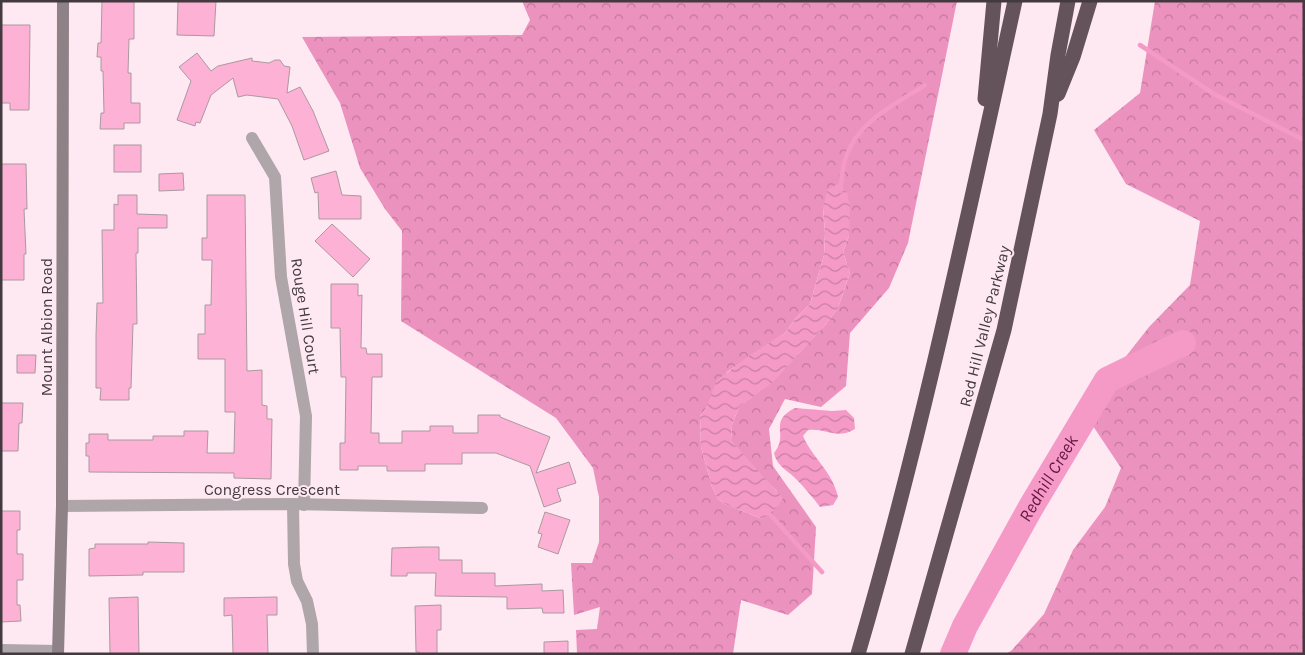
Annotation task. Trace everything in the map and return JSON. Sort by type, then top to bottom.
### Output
[{"type":"highway","points":[[979,165],[994,1]]},
{"type":"highway","points":[[858,654],[886,561],[912,460],[1015,1]]},
{"type":"highway","name":"Red Hill Valley Parkway","points":[[912,654],[1004,330],[1050,114],[1068,1]]},
{"type":"highway","points":[[1050,114],[1074,57],[1090,1]]},
{"type":"street","name":"Mount Albion Road","points":[[58,652],[62,506],[63,1]]},
{"type":"street","name":"Rouge Hill Court","points":[[252,138],[275,176],[281,277],[306,416],[294,564],[297,581],[308,601],[312,624],[312,654]]},
{"type":"street","name":"Congress Crescent","points":[[62,506],[299,505],[482,508]]},
{"type":"street","points":[[1,650],[58,652]]},
{"type":"green space","points":[[522,1],[957,1],[908,243],[889,288],[850,333],[846,386],[821,407],[785,399],[769,429],[773,466],[816,527],[812,594],[788,615],[741,600],[733,654],[577,654],[576,630],[597,629],[600,607],[574,615],[571,563],[592,563],[599,542],[599,497],[593,468],[556,418],[401,321],[402,231],[385,209],[360,168],[340,103],[302,37],[522,35],[530,20]],"holes":[[[823,208],[849,236],[843,252],[850,273],[838,308],[827,323],[774,380],[739,407],[732,425],[731,441],[760,475],[777,491],[762,519],[725,504],[718,499],[712,487],[701,447],[700,416],[727,372],[785,333],[795,319],[810,304],[824,255]]]},
{"type":"green space","points":[[1155,1],[1304,1],[1304,654],[1005,654],[1011,651],[1044,614],[1073,550],[1105,507],[1121,468],[1083,411],[1149,327],[1190,285],[1200,221],[1126,184],[1094,130],[1140,93]]},
{"type":"water","points":[[838,184],[847,192],[850,207],[849,236],[843,252],[850,273],[838,308],[827,323],[774,381],[739,407],[732,425],[731,441],[783,498],[778,507],[762,519],[725,504],[718,499],[712,487],[701,447],[700,416],[707,407],[716,381],[750,355],[785,333],[795,319],[810,304],[824,255],[823,208],[827,190]]},
{"type":"water","points":[[795,408],[832,411],[846,410],[854,418],[855,429],[849,432],[837,434],[808,430],[803,436],[832,480],[838,497],[833,505],[820,507],[800,483],[775,458],[774,453],[780,440],[780,423],[782,418]]},
{"type":"building","points":[[102,1],[134,1],[134,39],[129,39],[128,73],[131,73],[131,103],[140,103],[140,123],[124,123],[124,129],[100,129],[101,113],[104,113],[103,71],[101,71],[101,57],[97,57],[98,43],[101,43]]},
{"type":"building","points":[[178,1],[216,1],[214,36],[177,35]]},
{"type":"building","points":[[1,25],[30,25],[29,110],[10,110],[10,103],[1,103]]},
{"type":"building","points":[[197,53],[211,71],[218,66],[252,58],[252,61],[269,63],[280,60],[284,66],[290,67],[287,93],[300,87],[313,111],[329,151],[304,160],[292,126],[278,99],[247,95],[238,97],[233,78],[211,95],[200,123],[196,122],[195,126],[177,120],[191,81],[179,67]]},
{"type":"building","points":[[114,145],[141,145],[141,172],[114,172]]},
{"type":"building","points":[[1,164],[26,164],[27,209],[24,209],[26,254],[24,254],[24,280],[1,280]]},
{"type":"building","points":[[336,171],[342,195],[361,196],[361,219],[319,219],[318,192],[315,193],[311,178]]},
{"type":"building","points":[[183,173],[184,190],[159,191],[159,174]]},
{"type":"building","points":[[118,195],[137,195],[137,214],[167,215],[167,228],[138,228],[138,253],[136,253],[137,324],[133,324],[129,400],[100,400],[101,388],[96,388],[96,336],[97,303],[103,303],[102,230],[114,230],[114,204],[118,205]]},
{"type":"building","points":[[207,195],[245,195],[247,371],[262,370],[262,405],[267,406],[267,419],[272,419],[271,479],[234,478],[234,473],[89,472],[89,456],[86,456],[86,443],[89,443],[89,434],[108,434],[108,440],[153,440],[153,436],[184,436],[184,431],[208,431],[207,453],[234,453],[235,412],[225,412],[225,359],[198,359],[198,334],[205,334],[205,305],[211,305],[212,260],[202,260],[202,238],[207,238]]},
{"type":"building","points":[[332,224],[370,259],[353,277],[315,241]]},
{"type":"building","points":[[331,284],[358,284],[358,296],[362,295],[361,348],[366,348],[367,354],[382,354],[382,377],[372,377],[371,433],[379,433],[379,443],[402,443],[402,431],[430,431],[430,426],[453,426],[453,433],[478,433],[478,415],[500,415],[500,417],[550,437],[536,473],[569,462],[576,483],[557,489],[561,501],[544,507],[530,466],[496,453],[462,453],[462,464],[425,464],[425,471],[387,471],[387,466],[358,466],[358,470],[340,470],[340,443],[345,443],[346,377],[341,377],[340,328],[331,328]]},
{"type":"building","points":[[17,355],[36,355],[35,373],[17,373]]},
{"type":"building","points":[[1,403],[23,403],[22,423],[19,423],[18,451],[1,451]]},
{"type":"building","points":[[1,511],[20,511],[20,530],[17,530],[17,554],[23,554],[23,580],[17,580],[17,605],[20,605],[21,621],[1,622]]},
{"type":"building","points":[[545,512],[570,520],[558,554],[538,547],[542,534],[538,533]]},
{"type":"building","points":[[148,542],[184,543],[184,572],[143,572],[143,575],[89,576],[89,549],[95,548],[95,544],[148,544]]},
{"type":"building","points":[[439,547],[439,560],[462,560],[462,573],[495,573],[495,586],[542,584],[542,591],[563,590],[564,613],[543,613],[542,608],[507,609],[507,597],[435,596],[436,573],[407,573],[407,576],[391,576],[392,548]]},
{"type":"building","points":[[138,597],[139,654],[110,654],[109,598]]},
{"type":"building","points":[[277,597],[277,615],[267,615],[268,654],[233,654],[232,615],[224,616],[224,598]]},
{"type":"building","points":[[441,605],[441,630],[437,630],[437,654],[419,654],[419,652],[416,652],[415,606]]},
{"type":"building","points":[[568,641],[568,654],[544,654],[544,642]]},
{"type":"waterway","points":[[1140,45],[1214,94],[1304,140]]},
{"type":"waterway","points":[[840,191],[845,161],[859,133],[879,115],[925,85]]},
{"type":"waterway","name":"Redhill Creek","points":[[953,654],[965,626],[1031,507],[1107,380],[1183,343]]},
{"type":"waterway","points":[[766,510],[822,572]]}]
